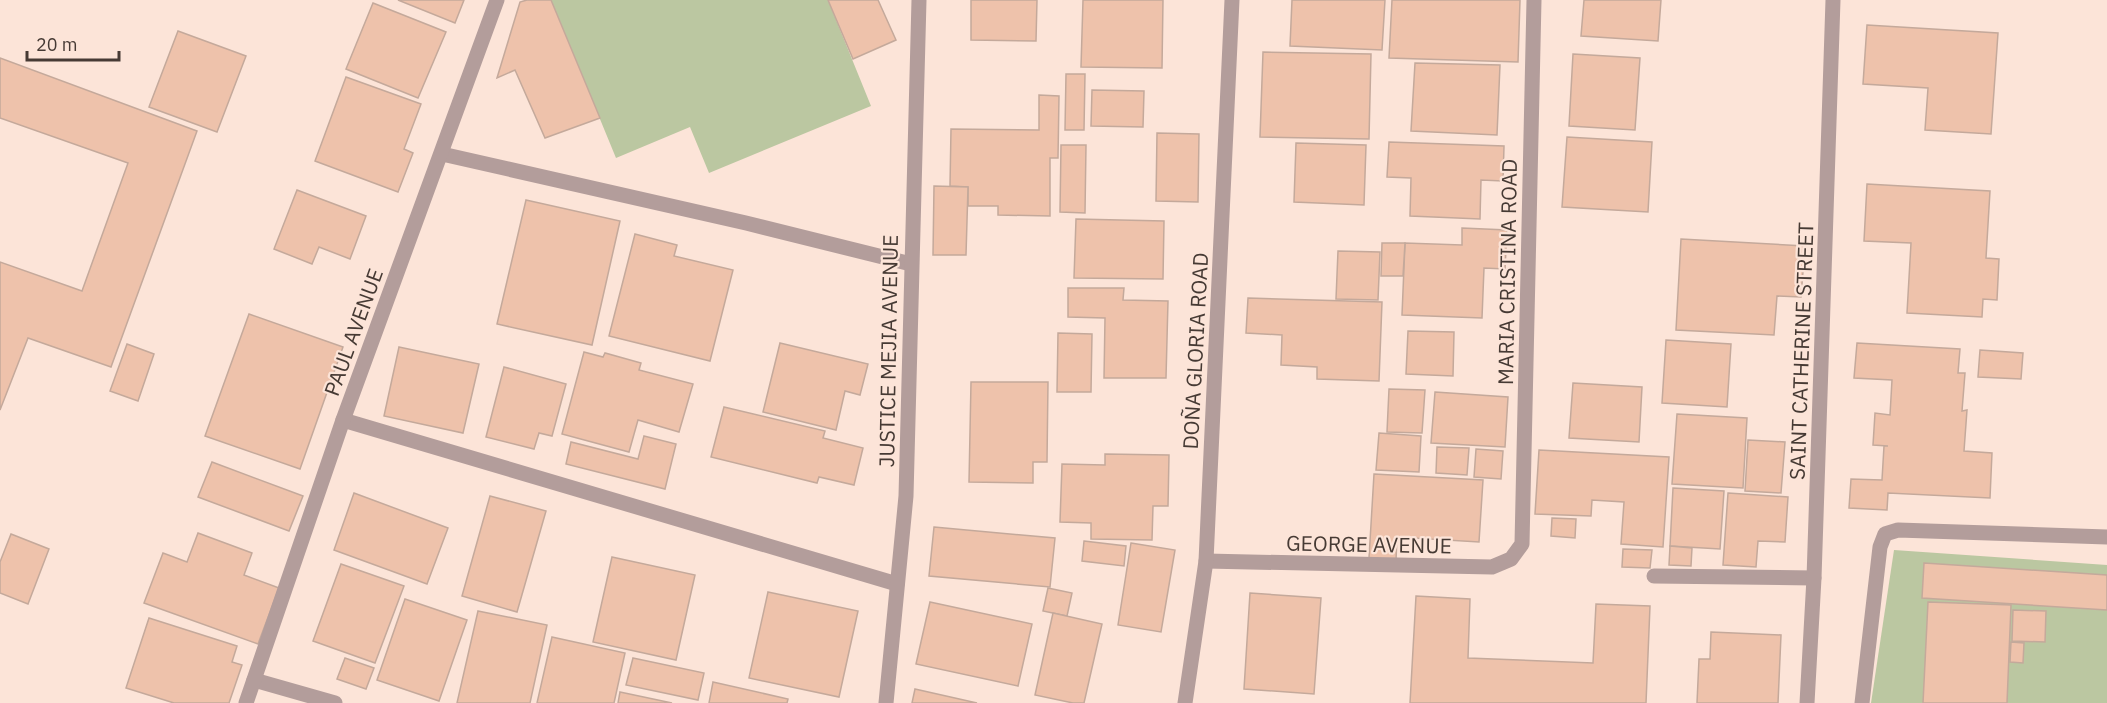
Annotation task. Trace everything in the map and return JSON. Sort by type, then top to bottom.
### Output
[{"type":"street","name":"PAUL AVENUE","points":[[246,703],[343,420],[497,0]]},
{"type":"street","name":"JUSTICE MEJIA AVENUE","points":[[886,703],[906,496],[919,0]]},
{"type":"street","name":"DOÑA GLORIA ROAD","points":[[1185,703],[1206,561],[1232,0]]},
{"type":"street","name":"MARIA CRISTINA ROAD","points":[[1522,544],[1534,0]]},
{"type":"street","name":"SAINT CATHERINE STREET","points":[[1807,703],[1814,578],[1833,0]]},
{"type":"street","points":[[442,154],[746,223],[911,264]]},
{"type":"street","points":[[343,420],[897,584]]},
{"type":"street","points":[[1862,703],[1880,547],[1885,534],[1898,530],[2107,537]]},
{"type":"street","name":"GEORGE AVENUE","points":[[1206,561],[1492,567],[1511,559],[1522,544]]},
{"type":"street","points":[[1654,576],[1814,578]]},
{"type":"street","points":[[254,680],[335,703]]},
{"type":"green space","points":[[551,0],[828,0],[871,106],[709,173],[690,127],[616,158]]},
{"type":"green space","points":[[1894,550],[2107,565],[2107,703],[1871,703]]},
{"type":"building","points":[[398,0],[464,0],[455,23]]},
{"type":"building","points":[[551,0],[600,118],[545,138],[515,70],[497,78],[520,2]]},
{"type":"building","points":[[828,0],[878,0],[896,40],[853,59]]},
{"type":"building","points":[[971,0],[1037,0],[1036,41],[971,40]]},
{"type":"building","points":[[1083,0],[1163,0],[1162,68],[1081,67]]},
{"type":"building","points":[[1292,0],[1385,0],[1382,50],[1290,46]]},
{"type":"building","points":[[1392,0],[1520,0],[1518,62],[1389,58]]},
{"type":"building","points":[[1584,0],[1661,0],[1658,41],[1581,36]]},
{"type":"building","points":[[373,3],[446,32],[418,98],[346,69]]},
{"type":"building","points":[[1867,25],[1998,33],[1991,134],[1925,130],[1928,88],[1863,84]]},
{"type":"building","points":[[178,31],[246,56],[217,132],[149,107]]},
{"type":"building","points":[[1263,52],[1371,54],[1369,139],[1260,137]]},
{"type":"building","points":[[1573,54],[1640,58],[1635,130],[1569,126]]},
{"type":"building","points":[[0,58],[197,131],[111,367],[28,338],[0,410],[0,262],[82,291],[128,163],[0,118]]},
{"type":"building","points":[[1415,63],[1500,65],[1497,135],[1411,131]]},
{"type":"building","points":[[1066,74],[1085,74],[1084,130],[1065,130]]},
{"type":"building","points":[[346,77],[421,104],[404,149],[413,153],[398,192],[315,161]]},
{"type":"building","points":[[1092,90],[1144,91],[1143,127],[1091,126]]},
{"type":"building","points":[[1039,95],[1059,96],[1058,158],[1050,158],[1050,216],[998,215],[998,206],[968,206],[968,187],[950,186],[951,129],[1039,130]]},
{"type":"building","points":[[1157,133],[1199,134],[1198,202],[1156,201]]},
{"type":"building","points":[[1567,137],[1652,142],[1648,212],[1562,207]]},
{"type":"building","points":[[1389,142],[1504,146],[1503,181],[1481,180],[1480,219],[1410,216],[1411,178],[1387,177]]},
{"type":"building","points":[[1296,143],[1366,145],[1364,205],[1294,202]]},
{"type":"building","points":[[1061,145],[1086,145],[1085,213],[1060,212]]},
{"type":"building","points":[[1867,184],[1990,191],[1986,258],[1999,259],[1997,300],[1983,299],[1982,317],[1907,313],[1911,243],[1864,241]]},
{"type":"building","points":[[934,186],[968,187],[966,255],[933,255]]},
{"type":"building","points":[[297,190],[366,216],[350,259],[319,247],[312,264],[274,249]]},
{"type":"building","points":[[526,200],[620,221],[592,345],[497,324]]},
{"type":"building","points":[[1076,219],[1164,221],[1163,279],[1074,278]]},
{"type":"building","points":[[1462,228],[1507,230],[1505,269],[1484,268],[1482,318],[1402,315],[1405,243],[1462,245]]},
{"type":"building","points":[[635,234],[677,245],[674,256],[733,270],[710,361],[609,336]]},
{"type":"building","points":[[1681,239],[1805,246],[1801,297],[1777,296],[1774,335],[1676,330]]},
{"type":"building","points":[[1382,243],[1405,243],[1403,276],[1381,276]]},
{"type":"building","points":[[1338,251],[1380,252],[1378,300],[1336,299]]},
{"type":"building","points":[[1068,288],[1124,288],[1123,300],[1168,301],[1166,378],[1104,378],[1105,318],[1068,317]]},
{"type":"building","points":[[1248,298],[1382,302],[1379,381],[1317,379],[1317,367],[1281,365],[1282,335],[1246,333]]},
{"type":"building","points":[[249,314],[343,347],[300,469],[205,436]]},
{"type":"building","points":[[1408,331],[1454,332],[1453,376],[1406,374]]},
{"type":"building","points":[[1058,333],[1092,334],[1091,392],[1057,392]]},
{"type":"building","points":[[1666,340],[1731,344],[1727,407],[1662,403]]},
{"type":"building","points":[[780,343],[868,364],[860,395],[845,391],[836,430],[763,412]]},
{"type":"building","points":[[1857,343],[1960,349],[1958,373],[1965,373],[1962,411],[1967,410],[1964,451],[1992,453],[1990,498],[1888,493],[1887,510],[1849,508],[1851,479],[1882,480],[1884,446],[1888,446],[1873,445],[1875,413],[1890,415],[1892,380],[1854,378]]},
{"type":"building","points":[[127,344],[154,354],[138,401],[110,391]]},
{"type":"building","points":[[399,347],[479,364],[463,433],[384,416]]},
{"type":"building","points":[[1980,350],[2023,353],[2021,379],[1978,377]]},
{"type":"building","points":[[584,352],[603,357],[605,353],[641,363],[639,370],[693,384],[679,432],[638,420],[629,452],[562,434]]},
{"type":"building","points":[[504,367],[566,384],[552,436],[539,433],[534,449],[486,437]]},
{"type":"building","points":[[971,382],[1048,382],[1047,462],[1033,462],[1033,483],[969,482]]},
{"type":"building","points":[[1573,383],[1642,387],[1639,442],[1569,438]]},
{"type":"building","points":[[1389,389],[1425,390],[1422,433],[1387,432]]},
{"type":"building","points":[[1435,392],[1508,397],[1505,447],[1431,443]]},
{"type":"building","points":[[724,407],[825,431],[823,438],[863,448],[854,485],[819,477],[817,483],[711,457]]},
{"type":"building","points":[[1677,414],[1747,418],[1743,488],[1672,484]]},
{"type":"building","points":[[1379,433],[1421,436],[1419,472],[1376,470]]},
{"type":"building","points":[[644,436],[676,444],[665,489],[566,464],[571,442],[638,459]]},
{"type":"building","points":[[1748,440],[1785,442],[1781,493],[1745,491]]},
{"type":"building","points":[[1437,447],[1469,448],[1467,475],[1436,473]]},
{"type":"building","points":[[1476,449],[1503,451],[1501,479],[1474,477]]},
{"type":"building","points":[[1539,450],[1669,457],[1663,547],[1621,544],[1624,502],[1592,500],[1591,516],[1535,514]]},
{"type":"building","points":[[1105,454],[1169,455],[1168,506],[1153,506],[1152,540],[1091,539],[1091,523],[1060,522],[1062,464],[1105,465]]},
{"type":"building","points":[[212,462],[303,496],[289,531],[198,497]]},
{"type":"building","points":[[1374,474],[1483,480],[1479,542],[1397,537],[1396,560],[1369,558]]},
{"type":"building","points":[[1673,488],[1724,491],[1720,549],[1670,546]]},
{"type":"building","points":[[354,493],[448,528],[427,584],[334,550]]},
{"type":"building","points":[[1728,493],[1788,497],[1785,542],[1758,541],[1756,567],[1723,565]]},
{"type":"building","points":[[490,496],[546,511],[517,612],[462,596]]},
{"type":"building","points":[[1552,518],[1576,519],[1575,538],[1551,536]]},
{"type":"building","points":[[934,527],[1055,538],[1050,587],[929,576]]},
{"type":"building","points":[[198,533],[252,553],[244,575],[279,588],[258,644],[144,603],[163,553],[187,562]]},
{"type":"building","points":[[11,534],[49,549],[28,604],[0,593],[0,562]]},
{"type":"building","points":[[1084,541],[1126,546],[1124,566],[1082,561]]},
{"type":"building","points":[[1131,543],[1175,550],[1161,632],[1118,625]]},
{"type":"building","points":[[1670,546],[1692,548],[1691,566],[1669,565]]},
{"type":"building","points":[[1623,549],[1652,550],[1650,568],[1622,567]]},
{"type":"building","points":[[612,557],[695,575],[676,660],[593,642]]},
{"type":"building","points":[[1924,563],[2107,575],[2107,610],[1922,598]]},
{"type":"building","points":[[341,564],[404,586],[375,663],[313,641]]},
{"type":"building","points":[[1048,588],[1072,593],[1067,616],[1043,611]]},
{"type":"building","points":[[768,592],[858,611],[839,697],[749,678]]},
{"type":"building","points":[[1250,593],[1321,598],[1314,694],[1244,689]]},
{"type":"building","points":[[1416,596],[1470,599],[1468,658],[1593,663],[1596,604],[1650,606],[1646,703],[1410,703]]},
{"type":"building","points":[[405,599],[467,620],[439,701],[377,680]]},
{"type":"building","points":[[930,602],[1032,624],[1018,686],[916,664]]},
{"type":"building","points":[[1928,602],[2011,605],[2007,703],[1923,703]]},
{"type":"building","points":[[2013,610],[2046,611],[2045,642],[2012,641]]},
{"type":"building","points":[[478,611],[547,625],[530,703],[457,703]]},
{"type":"building","points":[[1053,613],[1102,624],[1084,703],[1035,695]]},
{"type":"building","points":[[149,618],[237,646],[232,662],[242,665],[229,703],[174,703],[126,688]]},
{"type":"building","points":[[1711,632],[1781,635],[1778,703],[1697,703],[1699,659],[1710,659]]},
{"type":"building","points":[[552,637],[625,653],[614,703],[537,703]]},
{"type":"building","points":[[2011,642],[2024,643],[2023,663],[2010,662]]},
{"type":"building","points":[[345,658],[374,668],[366,689],[337,679]]},
{"type":"building","points":[[633,658],[704,673],[698,700],[626,685]]},
{"type":"building","points":[[713,682],[788,699],[787,703],[709,703]]},
{"type":"building","points":[[915,689],[977,703],[912,703]]},
{"type":"building","points":[[620,692],[672,703],[618,703]]}]
